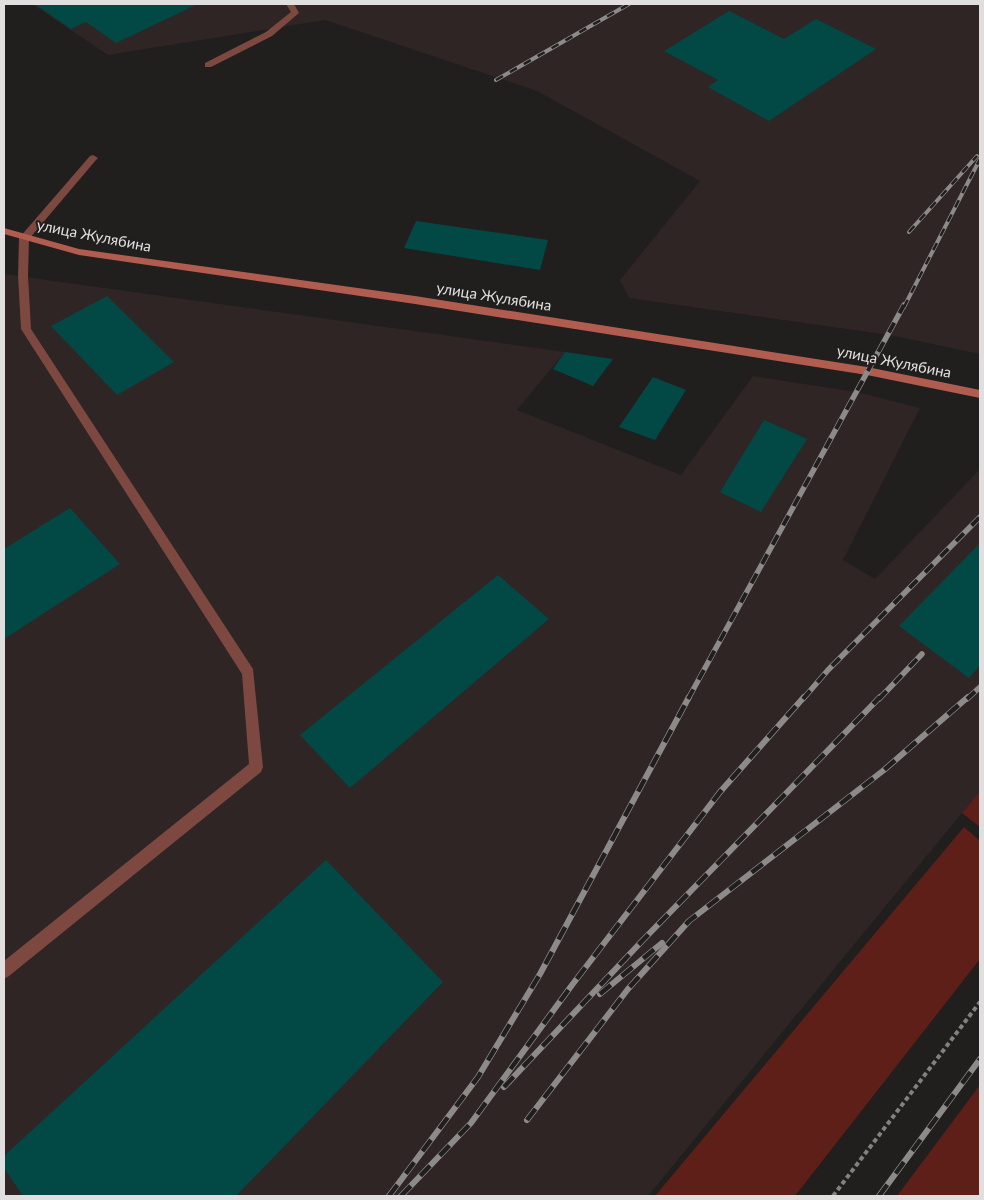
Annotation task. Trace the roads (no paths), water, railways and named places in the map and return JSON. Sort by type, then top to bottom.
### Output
[{"type":"main road","name":"улица Жулябина","points":[[4,231],[79,252],[405,298],[867,371],[980,394]]},
{"type":"lane","points":[[208,65],[269,34],[295,13],[290,4]]},
{"type":"lane","points":[[4,971],[256,767],[248,673],[26,329],[23,276],[24,238],[93,158]]},
{"type":"railway","points":[[496,80],[629,4]]},
{"type":"railway","points":[[909,232],[977,156]]},
{"type":"railway","points":[[904,307],[980,159]]},
{"type":"railway","points":[[688,699],[904,305]]},
{"type":"railway","points":[[803,699],[828,670],[980,517]]},
{"type":"railway","points":[[879,699],[922,654]]},
{"type":"railway","points":[[967,699],[980,687]]},
{"type":"railway","points":[[389,1196],[478,1077],[540,974],[689,697]]},
{"type":"railway","points":[[401,1196],[471,1123],[572,985],[720,792],[804,697]]},
{"type":"railway","points":[[504,1087],[643,940],[880,697]]},
{"type":"railway","points":[[527,1120],[628,989],[689,921],[884,770],[968,697]]},
{"type":"railway","points":[[600,994],[662,943]]},
{"type":"railway","points":[[879,1196],[980,1059]]}]
